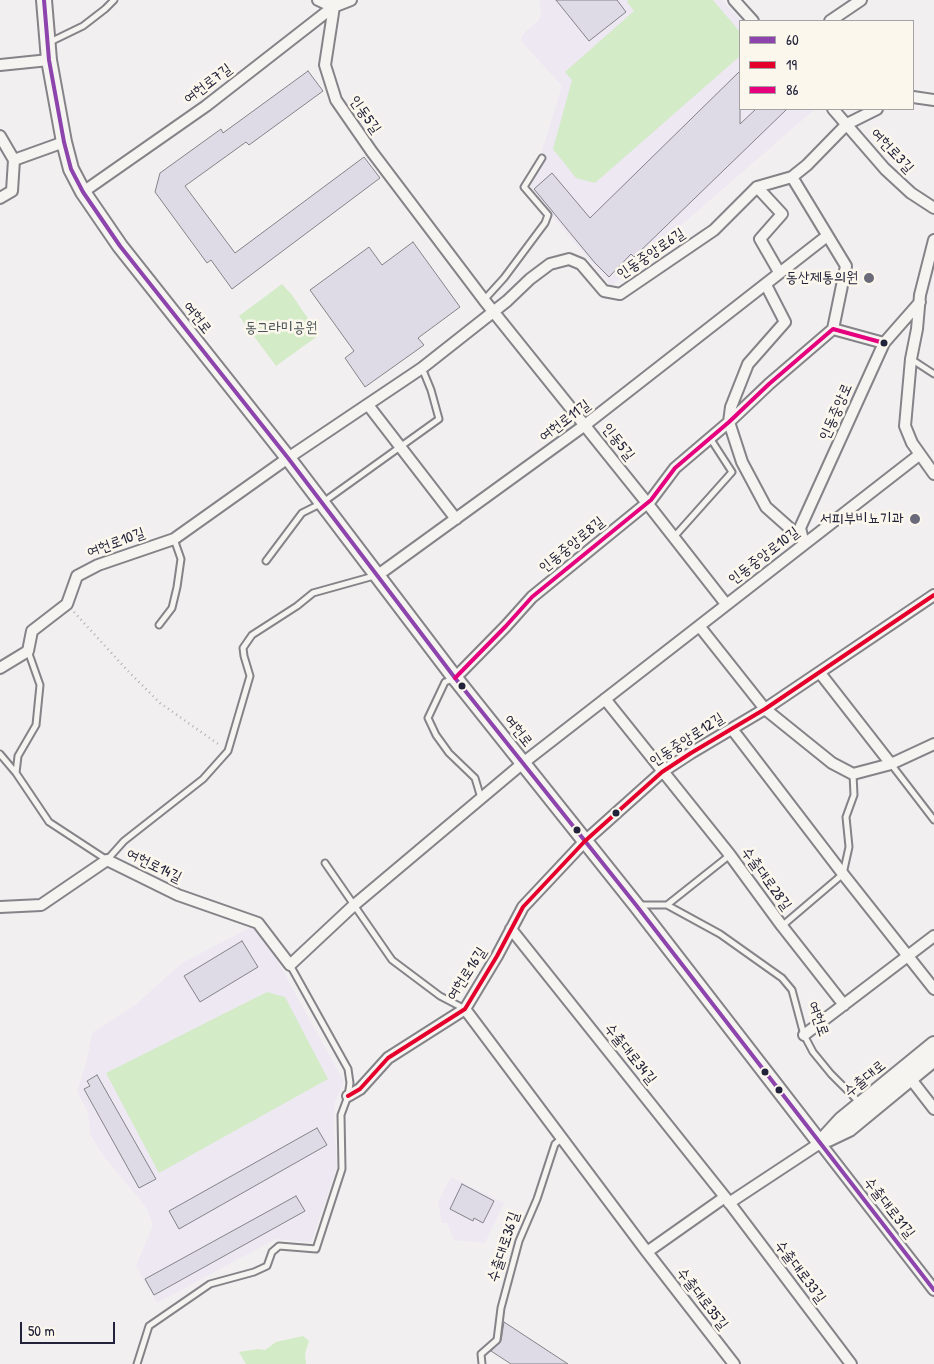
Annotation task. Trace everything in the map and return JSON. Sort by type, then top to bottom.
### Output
[{"type":"street","name":"여헌로","points":[[44,0],[49,60],[64,142],[71,169],[83,192],[120,246],[288,458],[455,678],[636,905],[820,1143]]},
{"type":"street","points":[[318,0],[334,4]]},
{"type":"street","name":"여헌로7길","points":[[83,192],[206,106],[334,4],[351,0]]},
{"type":"street","points":[[734,0],[752,20]]},
{"type":"street","points":[[831,20],[861,0]]},
{"type":"street","name":"인동5길","points":[[334,4],[326,65],[336,100],[372,152],[484,300],[495,311],[726,604]]},
{"type":"street","points":[[0,64],[49,60]]},
{"type":"street","points":[[914,97],[934,100]]},
{"type":"street","name":"여헌로3길","points":[[834,110],[885,169],[911,193],[934,208]]},
{"type":"street","name":"인동중앙로6길","points":[[288,458],[422,368],[495,311],[530,279],[550,264],[569,259],[581,264],[604,292],[620,294],[714,230],[757,187],[792,176],[807,165],[847,124],[875,110]]},
{"type":"street","points":[[0,136],[14,160],[12,190],[0,198]]},
{"type":"street","points":[[14,160],[64,142]]},
{"type":"street","points":[[792,176],[846,266],[833,329],[884,343]]},
{"type":"street","points":[[757,187],[782,214],[760,239],[779,272]]},
{"type":"street","name":"여헌로11길","points":[[378,575],[585,425],[827,236]]},
{"type":"street","name":"인동중앙로","points":[[933,247],[920,302],[917,329],[910,359],[905,426],[919,455],[934,474]]},
{"type":"street","points":[[766,285],[785,322],[748,364],[731,407],[729,422],[742,462],[766,507],[803,542]]},
{"type":"street","name":"인동중앙로","points":[[803,542],[800,528],[884,343],[920,302]]},
{"type":"street","name":"인동중앙로8길","points":[[455,678],[532,597],[647,503],[675,468],[833,329]]},
{"type":"street","points":[[368,405],[456,519]]},
{"type":"street","name":"인동중앙로10길","points":[[523,763],[700,626],[803,542],[919,455]]},
{"type":"street","name":"여헌로10길","points":[[67,604],[77,576],[85,570],[174,538],[288,458]]},
{"type":"street","name":"인동중앙로12길","points":[[585,841],[662,772],[765,710],[934,595]]},
{"type":"street","points":[[0,668],[28,651],[32,631],[67,604]]},
{"type":"street","points":[[700,626],[765,710],[832,763],[853,774],[891,764],[934,744]]},
{"type":"street","points":[[820,672],[891,764]]},
{"type":"street","points":[[605,699],[662,772]]},
{"type":"street","points":[[732,729],[934,989]]},
{"type":"street","points":[[290,966],[353,906],[523,763]]},
{"type":"street","name":"수출대로28길","points":[[662,772],[730,855],[782,926],[844,1005]]},
{"type":"street","name":"여헌로16길","points":[[348,1096],[360,1089],[388,1058],[465,1009],[497,956],[523,907],[585,841]]},
{"type":"street","points":[[0,907],[41,905],[107,860]]},
{"type":"street","name":"여헌로14길","points":[[107,860],[178,895],[258,923],[290,966]]},
{"type":"street","name":"수출대로34길","points":[[511,929],[727,1200]]},
{"type":"street","points":[[804,1035],[934,936]]},
{"type":"street","points":[[465,1009],[647,1252]]},
{"type":"street","name":"수출대로","points":[[820,1143],[840,1120],[934,1044]]},
{"type":"street","name":"수출대로","points":[[647,1252],[727,1200],[820,1143],[849,1128],[934,1058]]},
{"type":"street","points":[[910,1078],[934,1109]]},
{"type":"street","name":"수출대로31길","points":[[820,1143],[934,1290]]},
{"type":"street","name":"수출대로33길","points":[[727,1200],[851,1364]]},
{"type":"street","name":"수출대로35길","points":[[647,1252],[734,1364]]},
{"type":"lane","points":[[48,44],[83,26],[114,0]]},
{"type":"lane","points":[[484,300],[504,278],[545,223],[548,215],[524,187],[542,158]]},
{"type":"lane","points":[[910,359],[934,374]]},
{"type":"lane","points":[[266,560],[302,513],[322,504],[439,419],[431,390],[422,368]]},
{"type":"lane","points":[[674,538],[732,472],[710,438]]},
{"type":"lane","points":[[159,625],[172,608],[177,587],[181,559],[174,538]]},
{"type":"lane","name":"여헌로14길","points":[[107,860],[124,841],[203,779],[228,751],[250,676],[243,648],[252,635],[313,593],[378,575]]},
{"type":"lane","points":[[16,773],[18,756],[36,725],[40,685],[28,651]]},
{"type":"lane","points":[[455,678],[445,682],[428,718],[440,741],[475,778],[481,799]]},
{"type":"lane","points":[[0,754],[16,773],[49,822],[107,860]]},
{"type":"lane","points":[[891,764],[934,820]]},
{"type":"lane","points":[[782,926],[843,874],[849,847],[846,817],[854,795],[853,774]]},
{"type":"lane","points":[[667,905],[730,855]]},
{"type":"lane","points":[[325,863],[392,960],[440,996],[465,1009]]},
{"type":"lane","name":"여헌로","points":[[636,905],[667,905],[720,934],[789,985],[804,1035],[813,1052],[860,1104]]},
{"type":"lane","points":[[136,1364],[149,1326],[210,1284],[254,1272],[267,1266],[272,1252],[279,1246],[316,1249],[342,1169],[341,1115],[348,1096],[350,1083],[348,1069],[321,1025],[290,966]]},
{"type":"lane","name":"수출대로36길","points":[[482,1364],[481,1354],[497,1340],[501,1308],[519,1242],[537,1200],[556,1144],[561,1139]]},
{"type":"path","points":[[67,604],[160,703],[228,751]]},
{"type":"shaded area","points":[[539,0],[722,0],[740,20],[739,110],[814,110],[611,286],[530,189],[562,86],[521,41],[522,35],[539,20],[541,15]]},
{"type":"shaded area","points":[[251,927],[259,927],[344,1082],[335,1102],[334,1126],[337,1167],[311,1242],[276,1239],[157,1303],[136,1266],[153,1225],[146,1207],[104,1157],[90,1134],[88,1112],[77,1091],[87,1060],[92,1033],[134,1006],[182,963]]},
{"type":"shaded area","points":[[451,1177],[504,1203],[485,1243],[454,1240],[447,1223],[442,1223],[438,1202]]},
{"type":"green space","points":[[628,0],[713,0],[739,31],[739,57],[595,183],[576,178],[553,149],[572,80],[565,72],[634,11],[627,2]]},
{"type":"green space","name":"동그라미공원","points":[[282,284],[292,295],[319,335],[276,366],[239,316]]},
{"type":"green space","points":[[267,992],[285,997],[328,1079],[159,1173],[106,1073]]},
{"type":"green space","points":[[303,1336],[309,1341],[305,1354],[306,1364],[246,1364],[239,1352],[258,1349],[265,1350],[276,1342]]},
{"type":"building","points":[[556,0],[617,0],[626,12],[589,41]]},
{"type":"building","points":[[308,71],[323,91],[249,145],[246,142],[185,186],[235,253],[364,157],[380,178],[232,289],[211,260],[207,263],[155,192],[160,173],[221,129],[223,133]]},
{"type":"building","points":[[739,72],[740,124],[755,110],[786,110],[634,257],[631,254],[609,277],[595,263],[534,189],[552,173],[590,218]]},
{"type":"building","points":[[413,242],[460,307],[418,338],[424,345],[365,387],[345,358],[354,351],[310,290],[369,247],[382,265]]},
{"type":"building","points":[[242,941],[258,967],[200,1002],[184,976]]},
{"type":"building","points":[[97,1075],[156,1179],[139,1188],[84,1089],[90,1086],[87,1081]]},
{"type":"building","points":[[317,1128],[327,1145],[179,1229],[169,1211]]},
{"type":"building","points":[[462,1184],[494,1201],[483,1223],[474,1218],[473,1221],[450,1209]]},
{"type":"building","points":[[296,1196],[305,1211],[154,1295],[145,1279]]},
{"type":"building","points":[[504,1322],[568,1364],[511,1364],[491,1351],[501,1341]]},
{"type":"transit line","name":"60","points":[[44,0],[49,60],[64,142],[71,169],[83,192],[120,246],[288,458],[455,678],[636,905],[934,1290]]},
{"type":"transit line","name":"86","points":[[455,678],[532,597],[651,500],[675,468],[833,329],[884,343]]},
{"type":"transit line","name":"19","points":[[348,1096],[360,1089],[388,1058],[465,1009],[497,956],[523,907],[585,841],[662,772],[765,709],[934,595]]},
{"type":"place","name":"동산제통의원","points":[[869,278]]},
{"type":"place","name":"서피부비뇨기과","points":[[915,519]]}]
